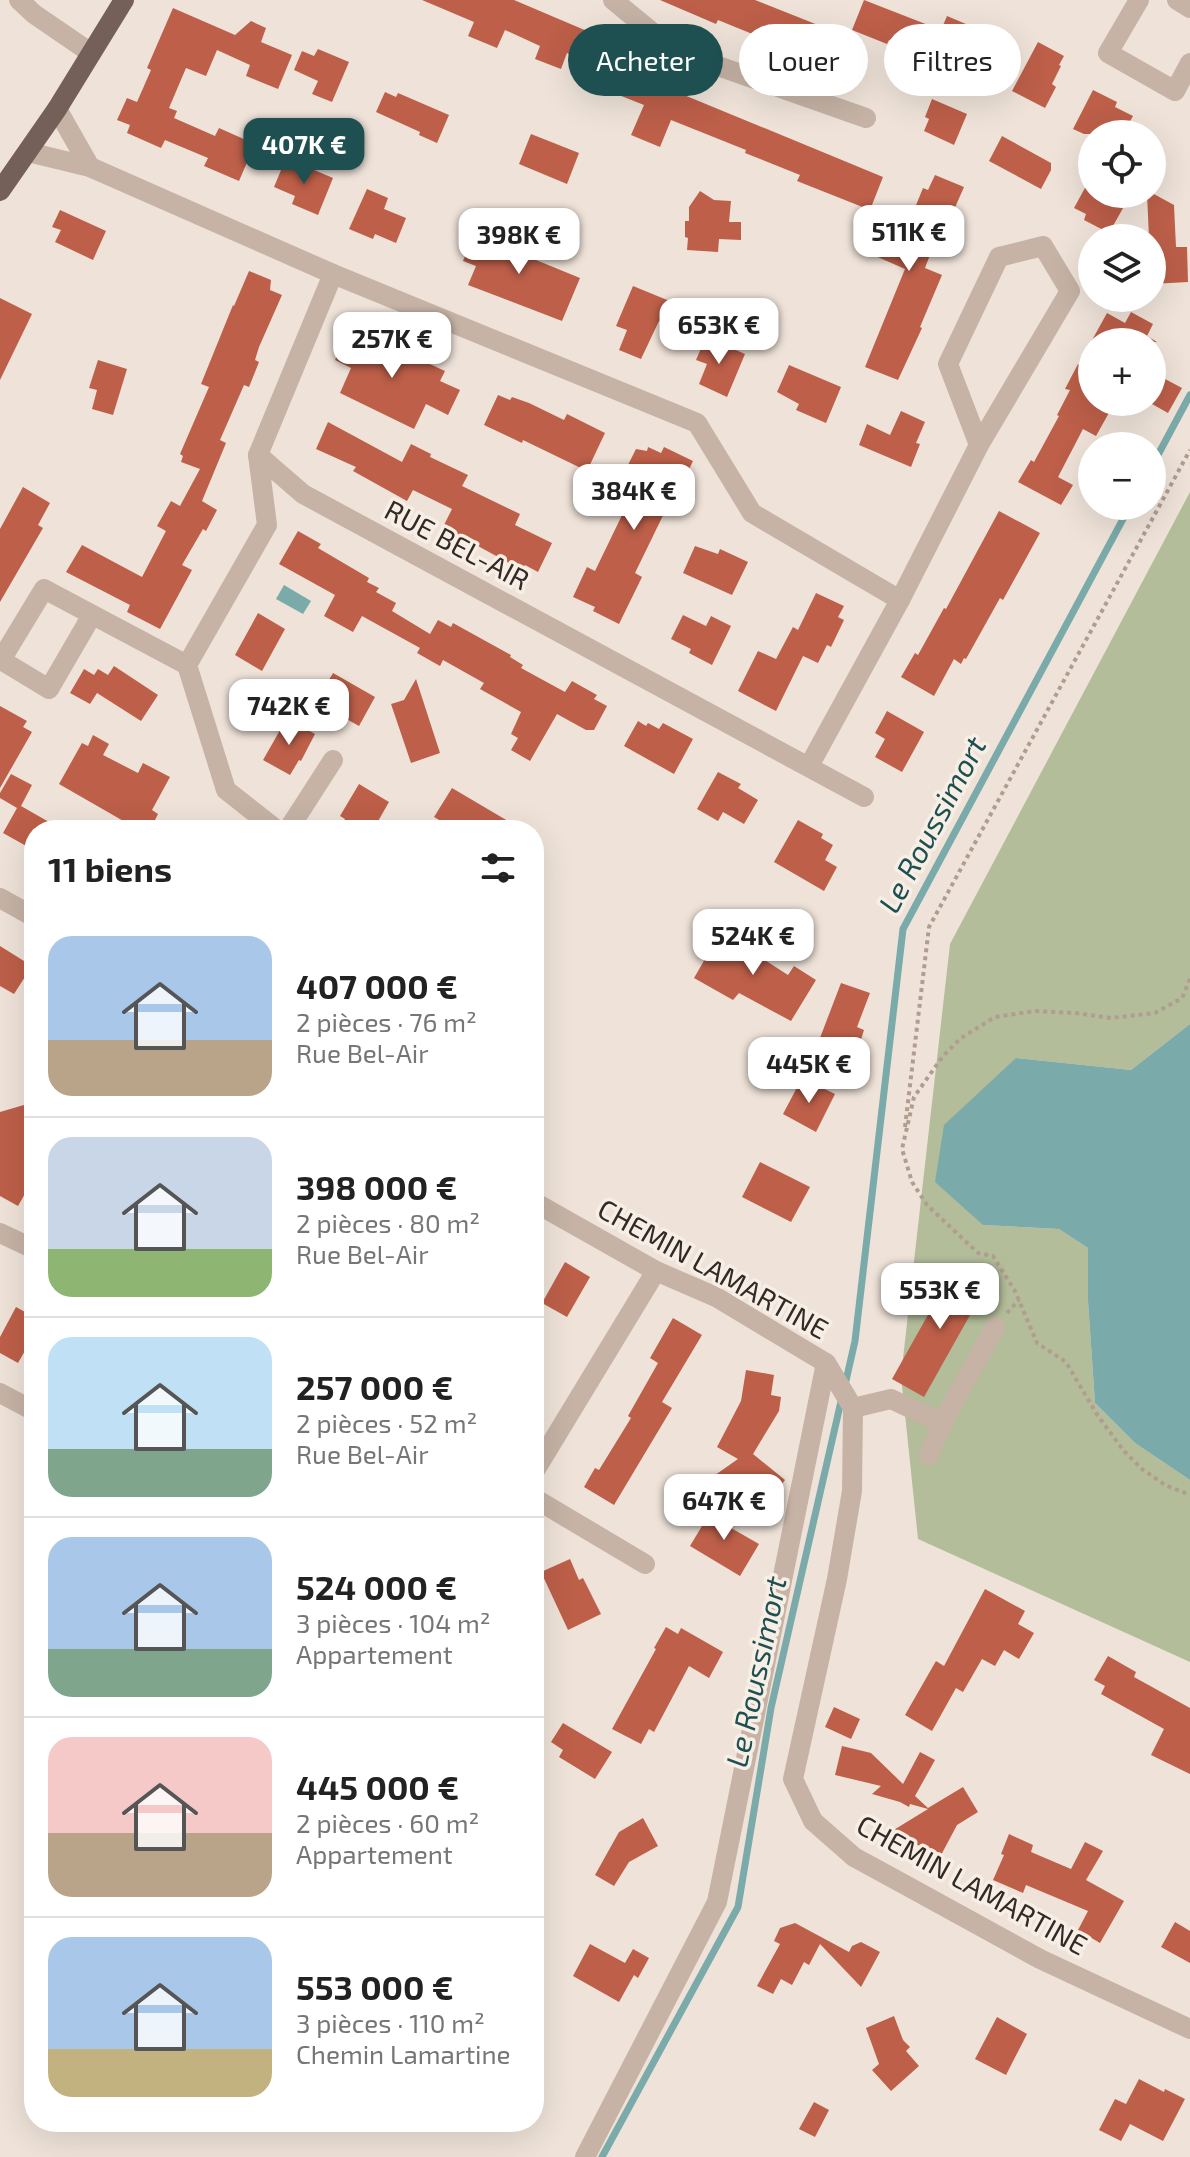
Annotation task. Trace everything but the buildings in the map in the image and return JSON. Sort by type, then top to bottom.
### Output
[{"type":"main road","points":[[0,191],[57,109],[124,0]]},
{"type":"street","points":[[19,0],[91,53]]},
{"type":"street","points":[[613,0],[675,51],[866,118]]},
{"type":"street","points":[[1139,0],[1108,53],[1175,91],[1190,63]]},
{"type":"street","points":[[1177,0],[1190,8]]},
{"type":"street","points":[[57,109],[90,167]]},
{"type":"street","points":[[28,152],[90,167],[333,274],[697,423],[752,513],[900,600]]},
{"type":"street","points":[[809,766],[900,600],[979,445],[1070,291],[1043,246],[999,257],[948,364],[979,445]]},
{"type":"street","points":[[187,665],[267,525],[258,455],[333,274]]},
{"type":"street","name":"RUE BEL-AIR","points":[[258,455],[303,494],[864,797]]},
{"type":"street","points":[[92,615],[49,689],[1,660],[44,589],[187,665],[226,790],[264,820]]},
{"type":"street","points":[[294,820],[333,760]]},
{"type":"street","points":[[0,898],[24,911]]},
{"type":"street","name":"CHEMIN LAMARTINE","points":[[544,1208],[656,1271],[716,1297],[826,1363],[853,1408],[852,1491],[837,1579],[793,1779],[813,1821],[854,1857],[1040,1959],[1190,2029]]},
{"type":"street","points":[[0,1233],[24,1244]]},
{"type":"street","points":[[544,1456],[656,1271]]},
{"type":"street","points":[[929,1455],[942,1423],[995,1327]]},
{"type":"street","points":[[585,2157],[717,1902],[826,1363]]},
{"type":"street","points":[[0,1393],[24,1406]]},
{"type":"street","points":[[853,1408],[891,1399],[942,1423]]},
{"type":"street","points":[[544,1504],[645,1564]]},
{"type":"path","points":[[1190,450],[929,927],[902,1149],[912,1182],[927,1205],[978,1253],[993,1256],[1015,1291],[1037,1343],[1066,1362],[1096,1413],[1123,1450],[1142,1469],[1165,1485],[1190,1495]]},
{"type":"path","points":[[902,1149],[914,1097],[943,1056],[961,1038],[995,1017],[1035,1011],[1111,1018],[1155,1013],[1182,998],[1190,979]]},
{"type":"green space","points":[[1190,492],[1190,1024],[1131,1070],[1016,1058],[983,1225],[1059,1229],[1088,1248],[1095,1403],[1135,1443],[1190,1480],[1190,1662],[918,1539],[901,1376],[950,944]]},
{"type":"water","points":[[284,585],[311,601],[303,614],[276,599]]},
{"type":"water","points":[[1190,1024],[1190,1480],[1135,1443],[1095,1403],[1088,1248],[1059,1229],[983,1225],[935,1182],[944,1125],[1016,1058],[1131,1070]]},
{"type":"waterway","name":"Le Roussimort","points":[[1166,440],[1190,395]]},
{"type":"waterway","name":"Le Roussimort","points":[[845,1385],[855,1341],[903,929],[1122,520]]},
{"type":"waterway","name":"Le Roussimort","points":[[602,2157],[738,1907],[771,1708],[842,1397]]}]
